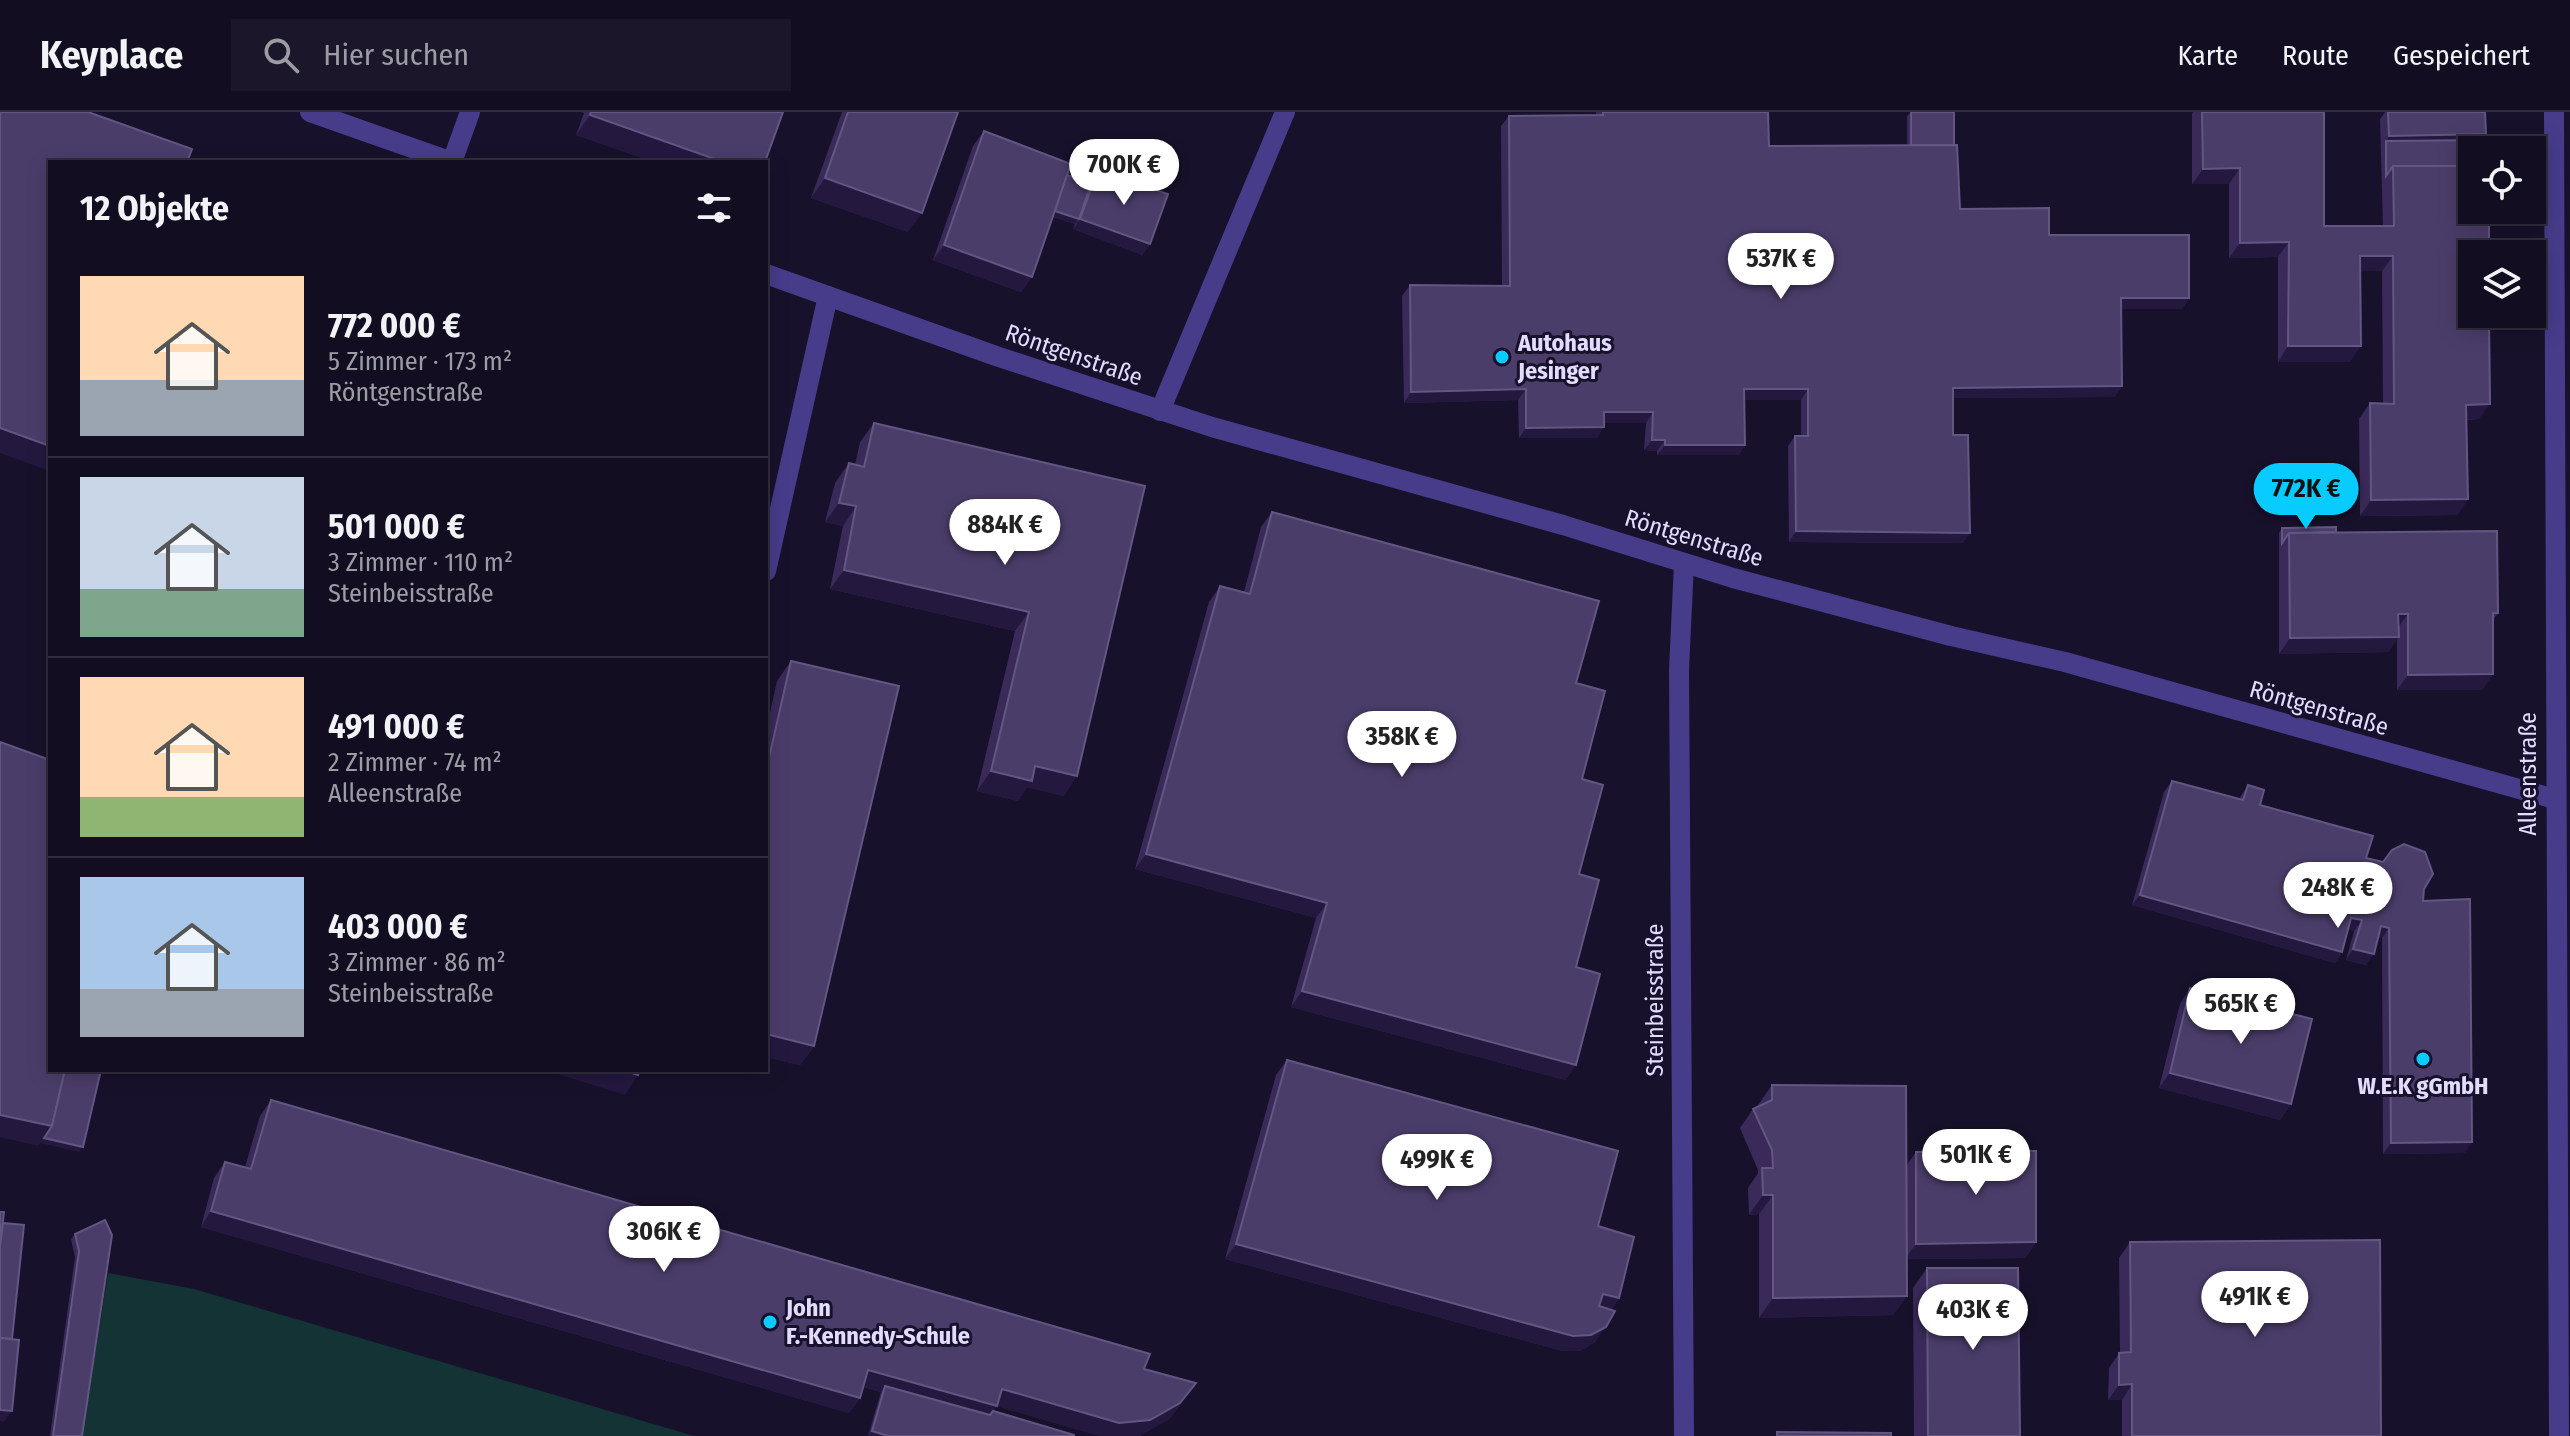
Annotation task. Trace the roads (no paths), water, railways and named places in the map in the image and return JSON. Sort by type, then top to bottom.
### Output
[{"type":"street","points":[[310,112],[446,160]]},
{"type":"street","points":[[453,160],[470,112]]},
{"type":"street","points":[[1160,411],[1285,112]]},
{"type":"street","name":"Alleenstraße","points":[[2554,112],[2559,1436]]},
{"type":"street","name":"Röntgenstraße","points":[[768,275],[1160,411],[1563,525],[1684,563],[1951,636],[2065,662],[2555,799]]},
{"type":"street","points":[[768,562],[828,296]]},
{"type":"street","name":"Steinbeisstraße","points":[[1684,563],[1679,685],[1684,1436]]},
{"type":"place","name":"Autohaus Jesinger","points":[[1502,357]]},
{"type":"place","name":"W.E.K gGmbH","points":[[2423,1059]]},
{"type":"place","name":"John F.-Kennedy-Schule","points":[[770,1322]]}]
